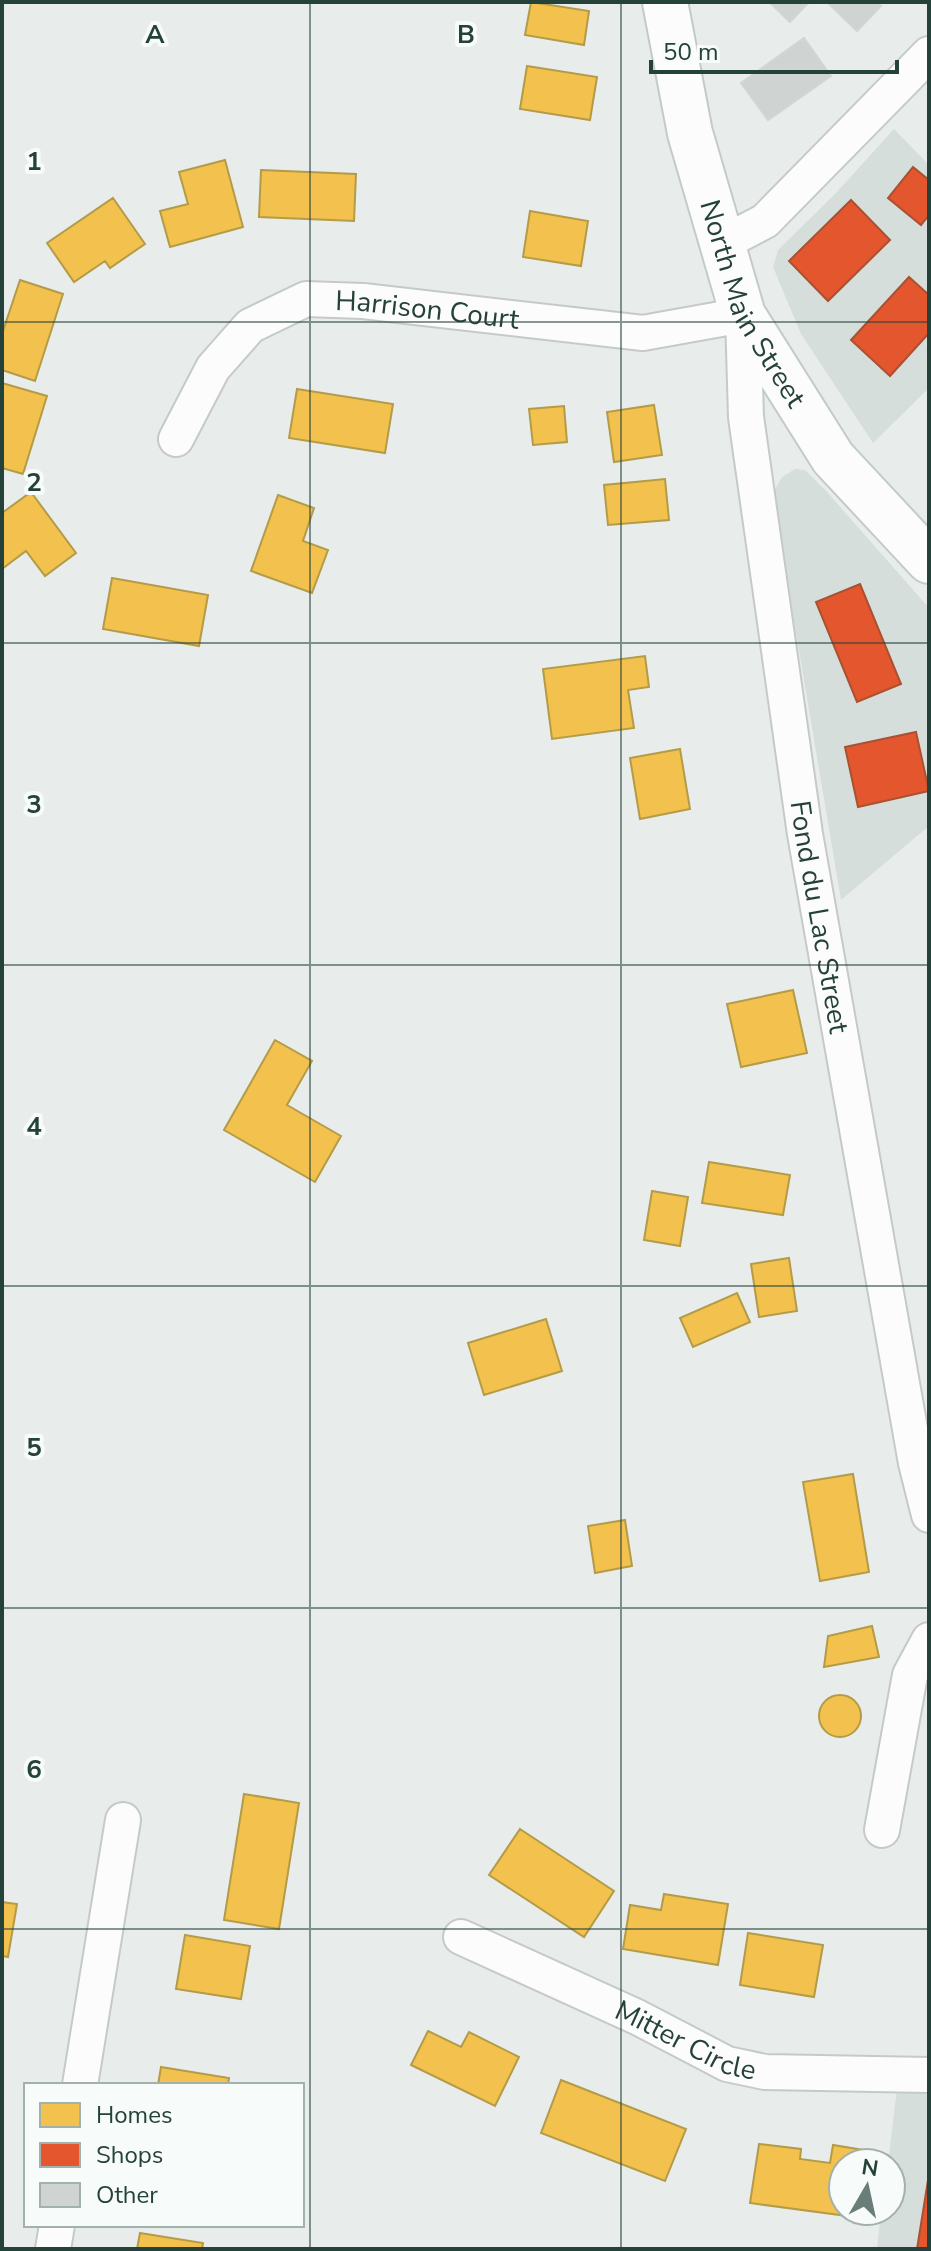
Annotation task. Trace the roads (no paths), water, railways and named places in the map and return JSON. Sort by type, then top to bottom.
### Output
[{"type":"main road","name":"North Main Street","points":[[665,2],[690,133],[743,315],[833,458],[929,561]]},
{"type":"street","points":[[721,244],[765,221],[929,54]]},
{"type":"street","name":"Harrison Court","points":[[176,439],[213,368],[250,326],[306,299],[363,301],[643,333],[743,315]]},
{"type":"street","name":"Fond du Lac Street","points":[[743,315],[746,417],[805,834],[916,1463],[929,1515]]},
{"type":"street","points":[[882,1830],[910,1675],[929,1640]]},
{"type":"street","points":[[80,2083],[123,1820]]},
{"type":"street","name":"Mitter Circle","points":[[461,1937],[637,2017],[727,2064],[765,2072],[929,2075]]},
{"type":"street","points":[[53,2249],[57,2227]]}]
